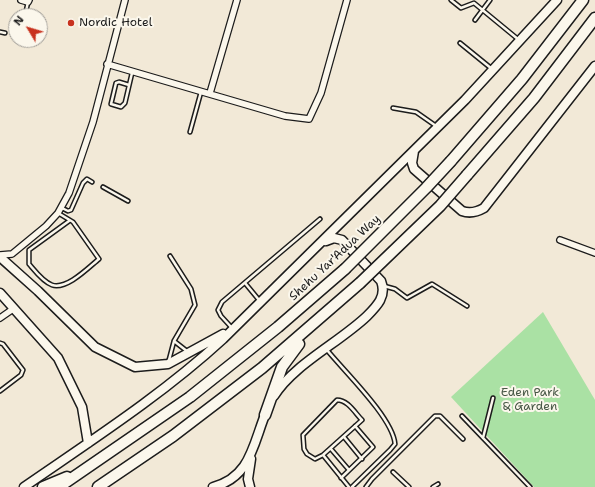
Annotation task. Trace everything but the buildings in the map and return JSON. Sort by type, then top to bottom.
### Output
[{"type":"highway","name":"Shehu Yar'Adua Way","points":[[59,487],[190,397],[236,361],[345,269],[411,204],[451,161],[522,79],[583,0]]},
{"type":"highway","points":[[98,487],[214,406],[262,368],[360,283],[440,206],[534,98],[595,18]]},
{"type":"highway","points":[[265,415],[277,379],[288,357],[334,306]]},
{"type":"highway","points":[[42,487],[87,468]]},
{"type":"street","points":[[22,0],[29,1]]},
{"type":"street","points":[[0,256],[12,254],[46,226],[60,210],[69,193],[82,157],[125,0]]},
{"type":"street","points":[[210,93],[237,0]]},
{"type":"street","points":[[107,64],[286,116],[309,119],[321,93],[347,0]]},
{"type":"street","points":[[24,487],[88,443],[194,365],[323,242],[494,71],[557,0]]},
{"type":"street","points":[[414,151],[412,163],[414,169],[462,211],[471,212],[480,210],[484,208],[595,66]]},
{"type":"street","points":[[213,487],[235,477],[247,462],[265,415],[275,394],[283,384],[304,366],[357,326],[376,308],[383,296],[383,286],[377,276],[342,240],[334,238],[323,242]]},
{"type":"street","points":[[560,240],[595,253]]},
{"type":"street","points":[[9,266],[12,254]]},
{"type":"street","points":[[0,256],[95,347],[135,367],[168,364],[233,329]]},
{"type":"street","points":[[0,293],[58,358],[82,407],[88,443]]},
{"type":"street","points":[[0,318],[14,309]]},
{"type":"street","points":[[188,354],[194,365]]},
{"type":"street","points":[[250,487],[248,479],[254,447]]},
{"type":"lane","points":[[450,0],[461,8],[474,4],[521,42]]},
{"type":"lane","points":[[474,20],[490,0]]},
{"type":"lane","points":[[0,32],[5,33]]},
{"type":"lane","points":[[460,44],[494,71]]},
{"type":"lane","points":[[129,85],[119,82],[116,83],[111,104],[120,107],[124,105],[129,85],[132,72]]},
{"type":"lane","points":[[190,132],[202,92]]},
{"type":"lane","points":[[393,108],[416,112],[438,127]]},
{"type":"lane","points":[[60,210],[71,210],[83,183],[87,179],[92,182]]},
{"type":"lane","points":[[103,187],[128,201]]},
{"type":"lane","points":[[60,210],[69,221],[74,222],[99,258],[86,272],[62,285],[52,285],[29,264],[29,250],[69,221]]},
{"type":"lane","points":[[233,329],[221,316],[218,310],[222,302],[320,219]]},
{"type":"lane","points":[[168,364],[174,342],[195,305],[191,289],[170,256]]},
{"type":"lane","points":[[244,283],[260,302]]},
{"type":"lane","points":[[383,286],[395,289],[406,298],[432,284],[467,306]]},
{"type":"lane","points":[[174,342],[188,354]]},
{"type":"lane","points":[[0,343],[3,344],[23,370],[21,375],[0,391]]},
{"type":"lane","points":[[323,456],[350,487],[395,444],[394,436],[368,397],[326,349]]},
{"type":"lane","points":[[483,438],[493,398]]},
{"type":"lane","points":[[340,400],[349,405],[362,420],[344,437],[323,456],[315,459],[307,454],[304,449],[303,435],[333,404],[340,400]]},
{"type":"lane","points":[[366,487],[372,479],[435,416],[440,416],[463,439]]},
{"type":"lane","points":[[462,416],[530,487]]},
{"type":"lane","points":[[341,478],[373,447],[355,426]]},
{"type":"lane","points":[[344,437],[362,459]]},
{"type":"lane","points":[[331,449],[350,470]]},
{"type":"lane","points":[[393,472],[409,487]]},
{"type":"lane","points":[[433,487],[438,484]]},
{"type":"green space","name":"Eden Park & Garden","points":[[543,312],[595,400],[595,487],[534,487],[451,397]]},
{"type":"place","name":"Nordic Hotel","points":[[71,23]]}]
